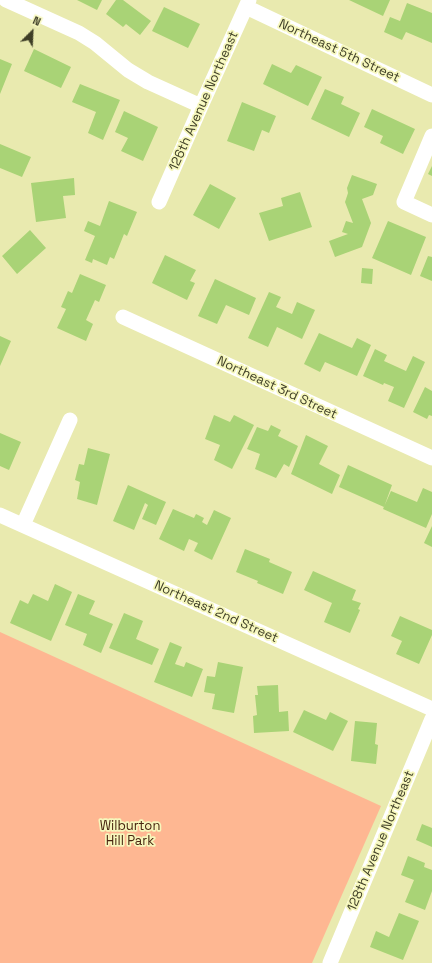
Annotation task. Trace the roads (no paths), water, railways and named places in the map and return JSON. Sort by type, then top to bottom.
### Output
[{"type":"street","points":[[6,0],[79,33],[95,43],[128,70],[148,82],[201,106]]},
{"type":"street","name":"126th Avenue Northeast","points":[[160,202],[201,106],[248,4]]},
{"type":"street","name":"Northeast 5th Street","points":[[248,4],[432,95]]},
{"type":"street","points":[[432,136],[404,202],[432,215]]},
{"type":"street","name":"Northeast 3rd Street","points":[[123,317],[432,458]]},
{"type":"street","points":[[23,525],[70,420]]},
{"type":"street","name":"Northeast 2nd Street","points":[[0,515],[432,709]]},
{"type":"street","name":"128th Avenue Northeast","points":[[330,963],[432,719]]},
{"type":"park label","name":"Wilburton Hill Park","points":[[130,834]]}]
